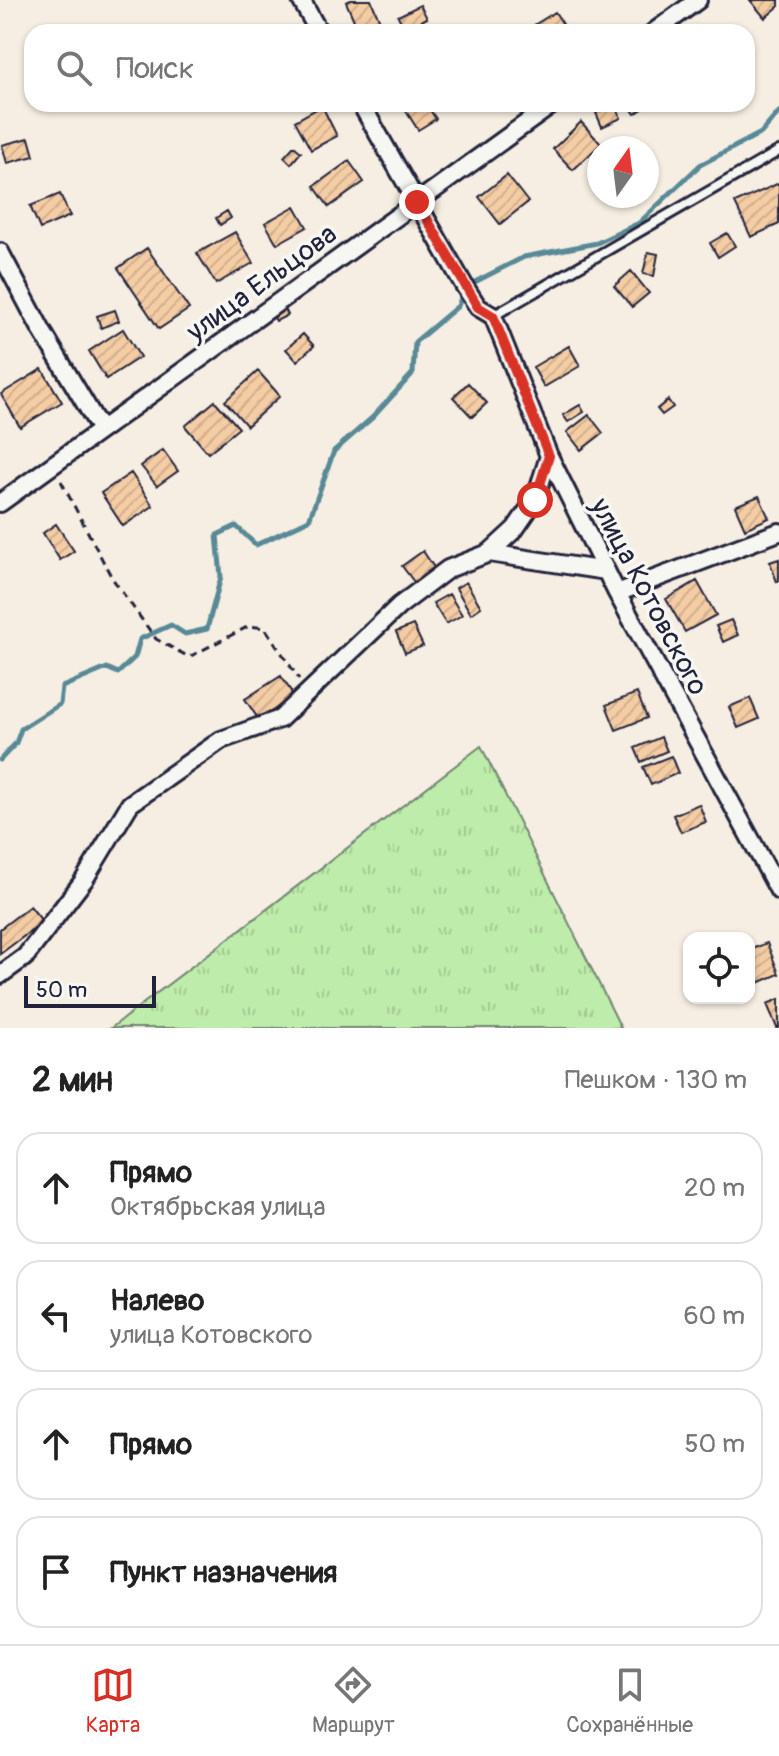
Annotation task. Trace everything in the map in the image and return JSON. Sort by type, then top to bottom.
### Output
[{"type":"street","points":[[301,0],[314,24]]},
{"type":"street","points":[[665,24],[698,0]]},
{"type":"street","points":[[366,112],[478,307],[493,316]]},
{"type":"street","name":"улица Ельцова","points":[[0,503],[542,112]]},
{"type":"street","points":[[0,252],[42,331],[101,430]]},
{"type":"street","name":"улица Котовского","points":[[493,316],[549,456],[606,571],[779,891]]},
{"type":"street","points":[[0,975],[25,957],[84,880],[130,804],[221,740],[280,719],[399,606],[448,569],[489,553],[515,529],[535,500],[549,456]]},
{"type":"street","points":[[617,593],[779,532]]},
{"type":"street","points":[[489,553],[606,571]]},
{"type":"lane","points":[[493,316],[779,151]]},
{"type":"path","points":[[53,464],[112,578],[156,639],[189,657],[249,626],[265,628],[307,693]]},
{"type":"green space","points":[[481,746],[621,1028],[111,1028]]},
{"type":"building","points":[[371,0],[381,24],[356,24],[346,2]]},
{"type":"building","points":[[750,0],[779,0],[779,6],[765,18]]},
{"type":"building","points":[[420,5],[427,18],[416,24],[402,24],[398,16]]},
{"type":"building","points":[[555,12],[563,24],[536,24]]},
{"type":"building","points":[[311,112],[325,112],[337,136],[311,150],[295,121]]},
{"type":"building","points":[[407,112],[431,112],[436,119],[418,130]]},
{"type":"building","points":[[618,112],[621,118],[602,127],[596,113]]},
{"type":"building","points":[[581,122],[594,136],[587,136],[587,157],[573,170],[553,149]]},
{"type":"building","points":[[29,138],[34,156],[7,163],[2,145]]},
{"type":"building","points":[[294,146],[301,152],[291,164],[284,157]]},
{"type":"building","points":[[349,161],[364,182],[329,207],[314,186]]},
{"type":"building","points":[[507,175],[528,202],[500,224],[479,197]]},
{"type":"building","points":[[779,183],[779,224],[751,237],[735,203]]},
{"type":"building","points":[[60,194],[70,216],[40,229],[30,206]]},
{"type":"building","points":[[295,206],[307,227],[277,244],[265,223]]},
{"type":"building","points":[[227,211],[231,218],[220,225],[216,218]]},
{"type":"building","points":[[235,232],[253,263],[216,284],[197,253]]},
{"type":"building","points":[[727,233],[735,246],[718,257],[710,243]]},
{"type":"building","points":[[147,248],[189,309],[159,329],[118,268]]},
{"type":"building","points":[[648,252],[658,254],[654,276],[643,274]]},
{"type":"building","points":[[631,271],[649,293],[632,307],[614,286]]},
{"type":"building","points":[[284,307],[288,315],[276,321],[272,314]]},
{"type":"building","points":[[115,310],[119,321],[101,328],[97,316]]},
{"type":"building","points":[[123,329],[140,357],[106,379],[89,351]]},
{"type":"building","points":[[303,334],[314,346],[297,361],[286,349]]},
{"type":"building","points":[[569,346],[580,366],[544,387],[533,367]]},
{"type":"building","points":[[42,369],[62,402],[20,427],[1,394]]},
{"type":"building","points":[[258,371],[280,396],[247,426],[225,401]]},
{"type":"building","points":[[468,383],[487,403],[472,417],[453,397]]},
{"type":"building","points":[[668,400],[673,407],[662,415],[657,409]]},
{"type":"building","points":[[215,401],[239,428],[208,453],[185,426]]},
{"type":"building","points":[[580,405],[584,412],[568,422],[563,415]]},
{"type":"building","points":[[589,415],[603,433],[581,450],[567,432]]},
{"type":"building","points":[[163,450],[178,471],[157,486],[141,466]]},
{"type":"building","points":[[131,473],[153,506],[123,526],[101,493]]},
{"type":"building","points":[[759,496],[769,518],[745,529],[735,506]]},
{"type":"building","points":[[56,524],[74,551],[60,560],[43,533]]},
{"type":"building","points":[[423,551],[437,572],[417,586],[402,566]]},
{"type":"building","points":[[779,559],[779,581],[777,582],[770,562]]},
{"type":"building","points":[[697,581],[716,615],[685,632],[666,599]]},
{"type":"building","points":[[466,582],[481,607],[471,614],[456,588]]},
{"type":"building","points":[[449,594],[462,615],[446,624],[433,603]]},
{"type":"building","points":[[731,620],[738,635],[723,642],[716,626]]},
{"type":"building","points":[[413,625],[423,646],[405,653],[396,632]]},
{"type":"building","points":[[281,676],[294,696],[259,720],[245,699]]},
{"type":"building","points":[[637,693],[647,718],[616,730],[606,705]]},
{"type":"building","points":[[750,698],[759,719],[738,728],[729,707]]},
{"type":"building","points":[[661,737],[667,751],[641,762],[635,748]]},
{"type":"building","points":[[671,756],[678,773],[651,785],[643,767]]},
{"type":"building","points":[[699,804],[706,822],[681,832],[673,815]]},
{"type":"building","points":[[30,906],[43,922],[0,954],[0,929]]},
{"type":"building","points":[[767,943],[779,974],[755,984],[755,948]]},
{"type":"building","points":[[779,999],[779,1028],[777,1028],[767,1004]]},
{"type":"waterway","points":[[0,760],[16,743],[21,729],[60,704],[62,687],[107,668],[118,673],[135,657],[140,639],[171,625],[185,634],[207,629],[221,577],[217,535],[236,526],[256,545],[309,520],[334,451],[373,417],[413,373],[415,342],[458,306],[465,287],[524,257],[597,243],[639,223],[700,165],[761,133],[779,112]]},
{"type":"route","points":[[417,202],[478,307],[493,316],[549,456],[535,500]]}]
